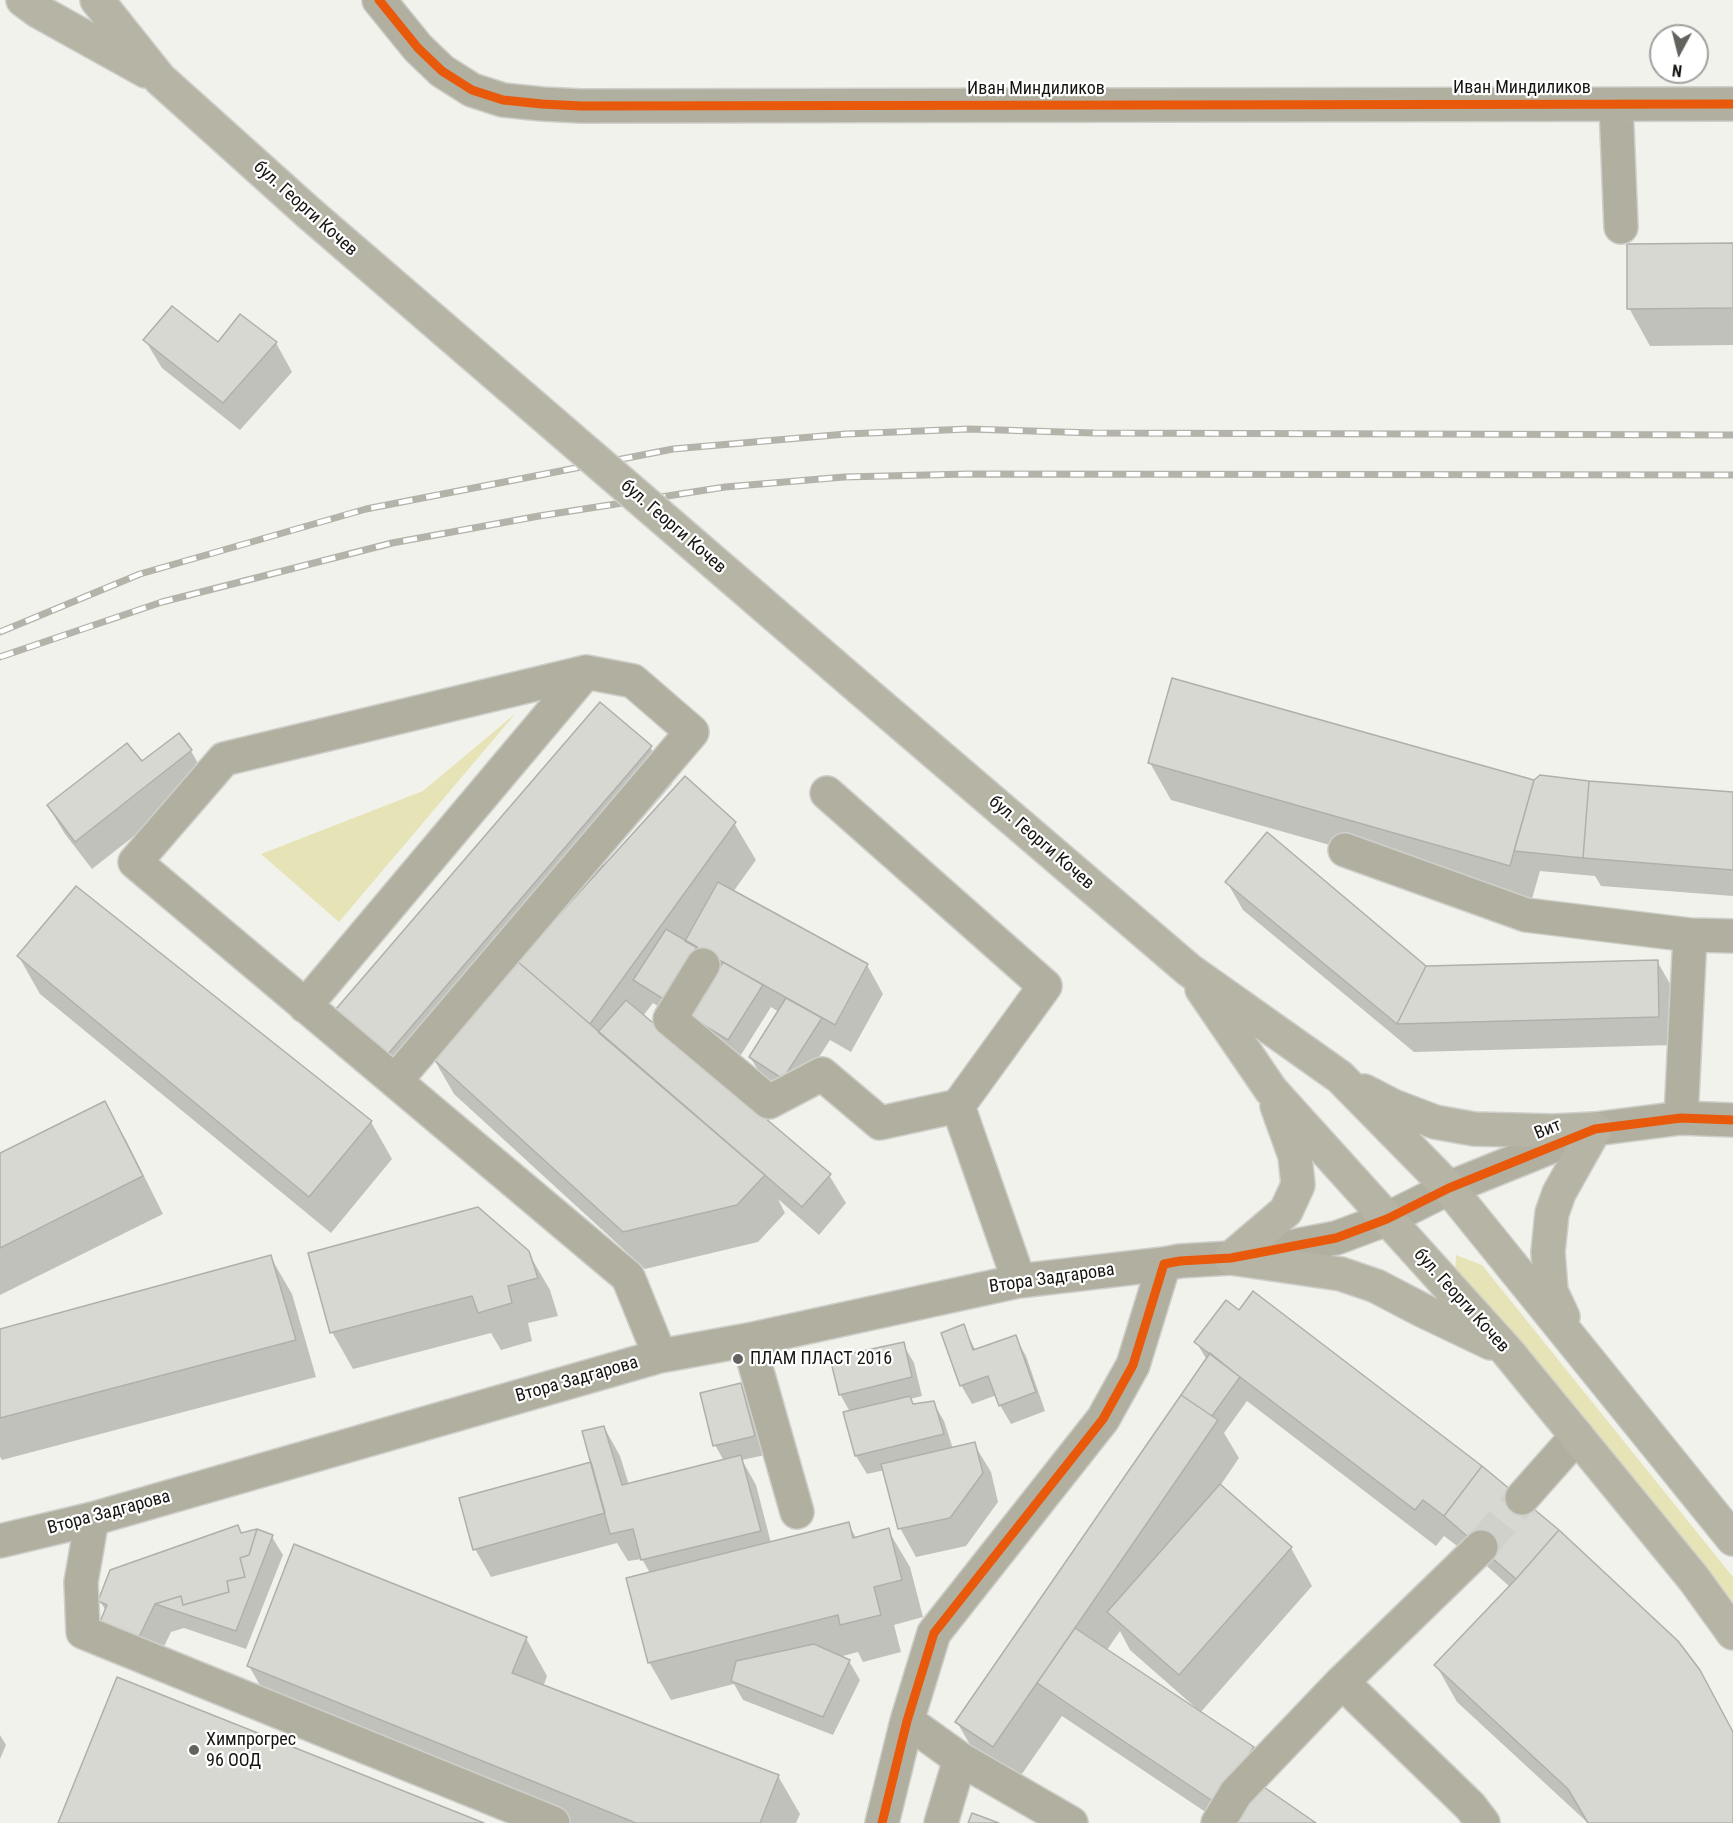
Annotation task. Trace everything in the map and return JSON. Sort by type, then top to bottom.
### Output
[{"type":"main road","name":"бул. Георги Кочев","points":[[23,0],[38,11],[160,79]]},
{"type":"main road","name":"бул. Георги Кочев","points":[[97,0],[160,79],[309,213],[1189,970],[1340,1077],[1449,1188],[1733,1539]]},
{"type":"main road","name":"бул. Георги Кочев","points":[[1189,970],[1271,1090],[1507,1351],[1694,1580],[1733,1633]]},
{"type":"main road","points":[[1340,1077],[1393,1106],[1435,1122],[1474,1129],[1553,1131],[1595,1129]]},
{"type":"main road","points":[[1231,1258],[1286,1211],[1298,1185],[1295,1156],[1271,1090]]},
{"type":"main road","points":[[1575,1343],[1551,1291],[1548,1252],[1552,1213],[1559,1193],[1595,1129]]},
{"type":"main road","points":[[1231,1258],[1341,1274],[1376,1286],[1507,1351]]},
{"type":"street","name":"Иван Миндиликов","points":[[379,0],[418,48],[442,71],[472,90],[503,100],[542,104],[580,106],[1733,104]]},
{"type":"street","points":[[1616,105],[1621,227]]},
{"type":"street","points":[[305,1005],[586,672]]},
{"type":"street","points":[[395,1081],[692,732],[633,681],[586,672],[224,759],[135,862],[395,1081],[628,1277],[660,1356]]},
{"type":"street","points":[[703,965],[669,1019],[770,1102],[822,1074],[880,1123],[958,1106],[1046,986],[827,793]]},
{"type":"street","points":[[1345,850],[1526,915],[1690,935],[1733,936]]},
{"type":"street","points":[[1681,1118],[1690,935]]},
{"type":"street","points":[[958,1106],[1019,1281]]},
{"type":"street","name":"Вит","points":[[1231,1258],[1336,1238],[1387,1219],[1449,1188],[1595,1129],[1681,1118],[1733,1120]]},
{"type":"street","name":"Втора Задгарова","points":[[0,1541],[92,1519],[660,1356],[748,1340],[1019,1281],[1180,1261],[1231,1258]]},
{"type":"street","points":[[882,1823],[908,1721],[934,1633],[1103,1419],[1132,1365],[1164,1264]]},
{"type":"street","points":[[748,1340],[796,1512]]},
{"type":"street","points":[[1521,1498],[1576,1436]]},
{"type":"street","points":[[92,1519],[81,1582],[83,1632],[553,1823]]},
{"type":"street","points":[[1218,1823],[1236,1793],[1342,1682],[1481,1548]]},
{"type":"street","points":[[1342,1682],[1470,1806],[1483,1823]]},
{"type":"street","points":[[908,1721],[960,1759],[1071,1823]]},
{"type":"street","points":[[941,1823],[960,1759]]},
{"type":"shaded area","points":[[516,713],[339,922],[261,854],[423,791]]},
{"type":"shaded area","points":[[1456,1255],[1482,1265],[1733,1577],[1733,1606],[1455,1279]]},
{"type":"building","points":[[1733,243],[1733,308],[1627,309],[1627,244]]},
{"type":"building","points":[[172,306],[218,342],[240,314],[277,342],[223,403],[143,340]]},
{"type":"building","points":[[1172,678],[1534,780],[1510,866],[1148,763]]},
{"type":"building","points":[[600,702],[652,746],[388,1054],[336,1009]]},
{"type":"building","points":[[179,733],[192,750],[75,842],[47,805],[127,743],[142,761]]},
{"type":"building","points":[[1540,775],[1589,781],[1583,858],[1514,851],[1534,780]]},
{"type":"building","points":[[685,776],[736,822],[590,1024],[517,961]]},
{"type":"building","points":[[1589,781],[1733,792],[1733,870],[1583,858]]},
{"type":"building","points":[[1267,832],[1426,966],[1397,1024],[1225,882]]},
{"type":"building","points":[[718,882],[868,964],[835,1025],[685,941]]},
{"type":"building","points":[[76,886],[372,1121],[309,1197],[17,956]]},
{"type":"building","points":[[666,929],[697,947],[665,1000],[633,980]]},
{"type":"building","points":[[1658,960],[1659,1017],[1397,1024],[1426,966]]},
{"type":"building","points":[[517,961],[765,1175],[737,1205],[623,1232],[431,1057]]},
{"type":"building","points":[[723,962],[763,985],[728,1040],[689,1016]]},
{"type":"building","points":[[786,998],[822,1018],[783,1079],[749,1057]]},
{"type":"building","points":[[626,1000],[831,1174],[802,1207],[598,1032]]},
{"type":"building","points":[[105,1101],[143,1176],[0,1248],[0,1153]]},
{"type":"building","points":[[478,1207],[529,1251],[538,1278],[508,1286],[512,1303],[478,1313],[472,1296],[330,1333],[308,1253]]},
{"type":"building","points":[[271,1255],[296,1340],[0,1418],[0,1329]]},
{"type":"building","points":[[1253,1291],[1482,1466],[1444,1516],[1423,1500],[1415,1510],[1194,1342],[1226,1300],[1239,1310]]},
{"type":"building","points":[[964,1324],[973,1350],[1016,1335],[1036,1392],[999,1406],[988,1376],[960,1386],[941,1333]]},
{"type":"building","points":[[904,1342],[912,1377],[839,1395],[830,1358]]},
{"type":"building","points":[[1210,1353],[1240,1377],[1212,1416],[1181,1395]]},
{"type":"building","points":[[741,1383],[755,1436],[713,1446],[700,1393]]},
{"type":"building","points":[[1181,1395],[1218,1420],[993,1747],[955,1722]]},
{"type":"building","points":[[910,1396],[913,1404],[934,1401],[944,1434],[855,1456],[843,1412]]},
{"type":"building","points":[[604,1426],[622,1485],[741,1455],[761,1531],[641,1560],[633,1529],[610,1534],[582,1431]]},
{"type":"building","points":[[975,1442],[983,1473],[950,1518],[898,1529],[881,1464]]},
{"type":"building","points":[[591,1462],[605,1513],[473,1550],[459,1498]]},
{"type":"building","points":[[1482,1466],[1559,1530],[1516,1579],[1444,1516]]},
{"type":"building","points":[[1220,1484],[1292,1547],[1179,1675],[1107,1612]]},
{"type":"building","points":[[849,1522],[853,1538],[889,1528],[902,1580],[874,1587],[881,1615],[840,1625],[838,1615],[648,1663],[626,1578]]},
{"type":"building","points":[[238,1525],[241,1533],[257,1529],[249,1555],[240,1558],[245,1577],[227,1581],[229,1592],[183,1605],[181,1596],[155,1604],[138,1639],[99,1624],[107,1605],[98,1601],[110,1570]]},
{"type":"building","points":[[257,1529],[273,1535],[236,1631],[155,1604],[181,1596],[183,1605],[229,1592],[227,1581],[245,1577],[240,1558],[249,1555]]},
{"type":"building","points":[[1559,1530],[1678,1641],[1700,1670],[1733,1732],[1733,1823],[1588,1823],[1568,1789],[1434,1665]]},
{"type":"building","points":[[294,1544],[527,1637],[512,1673],[779,1775],[760,1823],[636,1823],[247,1666]]},
{"type":"building","points":[[1075,1628],[1254,1747],[1217,1804],[1037,1683]]},
{"type":"building","points":[[814,1644],[850,1660],[823,1717],[731,1681],[736,1661]]},
{"type":"building","name":"Химпрогрес 96 ООД","points":[[117,1677],[484,1823],[58,1823]]},
{"type":"building","points":[[1261,1785],[1316,1823],[1233,1823]]},
{"type":"building","points":[[972,1813],[999,1823],[968,1823]]},
{"type":"tunnel","points":[[1481,1547],[1522,1498]]},
{"type":"railway","points":[[0,632],[140,574],[366,509],[673,449],[846,434],[969,429],[1094,433],[1733,435]]},
{"type":"railway","points":[[0,657],[162,602],[392,543],[539,516],[725,487],[844,477],[968,474],[1733,475]]},
{"type":"cycle path","points":[[379,0],[418,48],[442,71],[472,90],[503,100],[542,104],[581,106],[1733,104]]},
{"type":"cycle path","points":[[882,1823],[907,1721],[934,1633],[1103,1419],[1133,1365],[1164,1264],[1231,1258],[1336,1238],[1387,1219],[1449,1188],[1595,1129],[1681,1118],[1733,1120]]},
{"type":"place","name":"ПЛАМ ПЛАСТ 2016","points":[[738,1359]]},
{"type":"place","name":"Химпрогрес 96 ООД","points":[[194,1750]]}]
